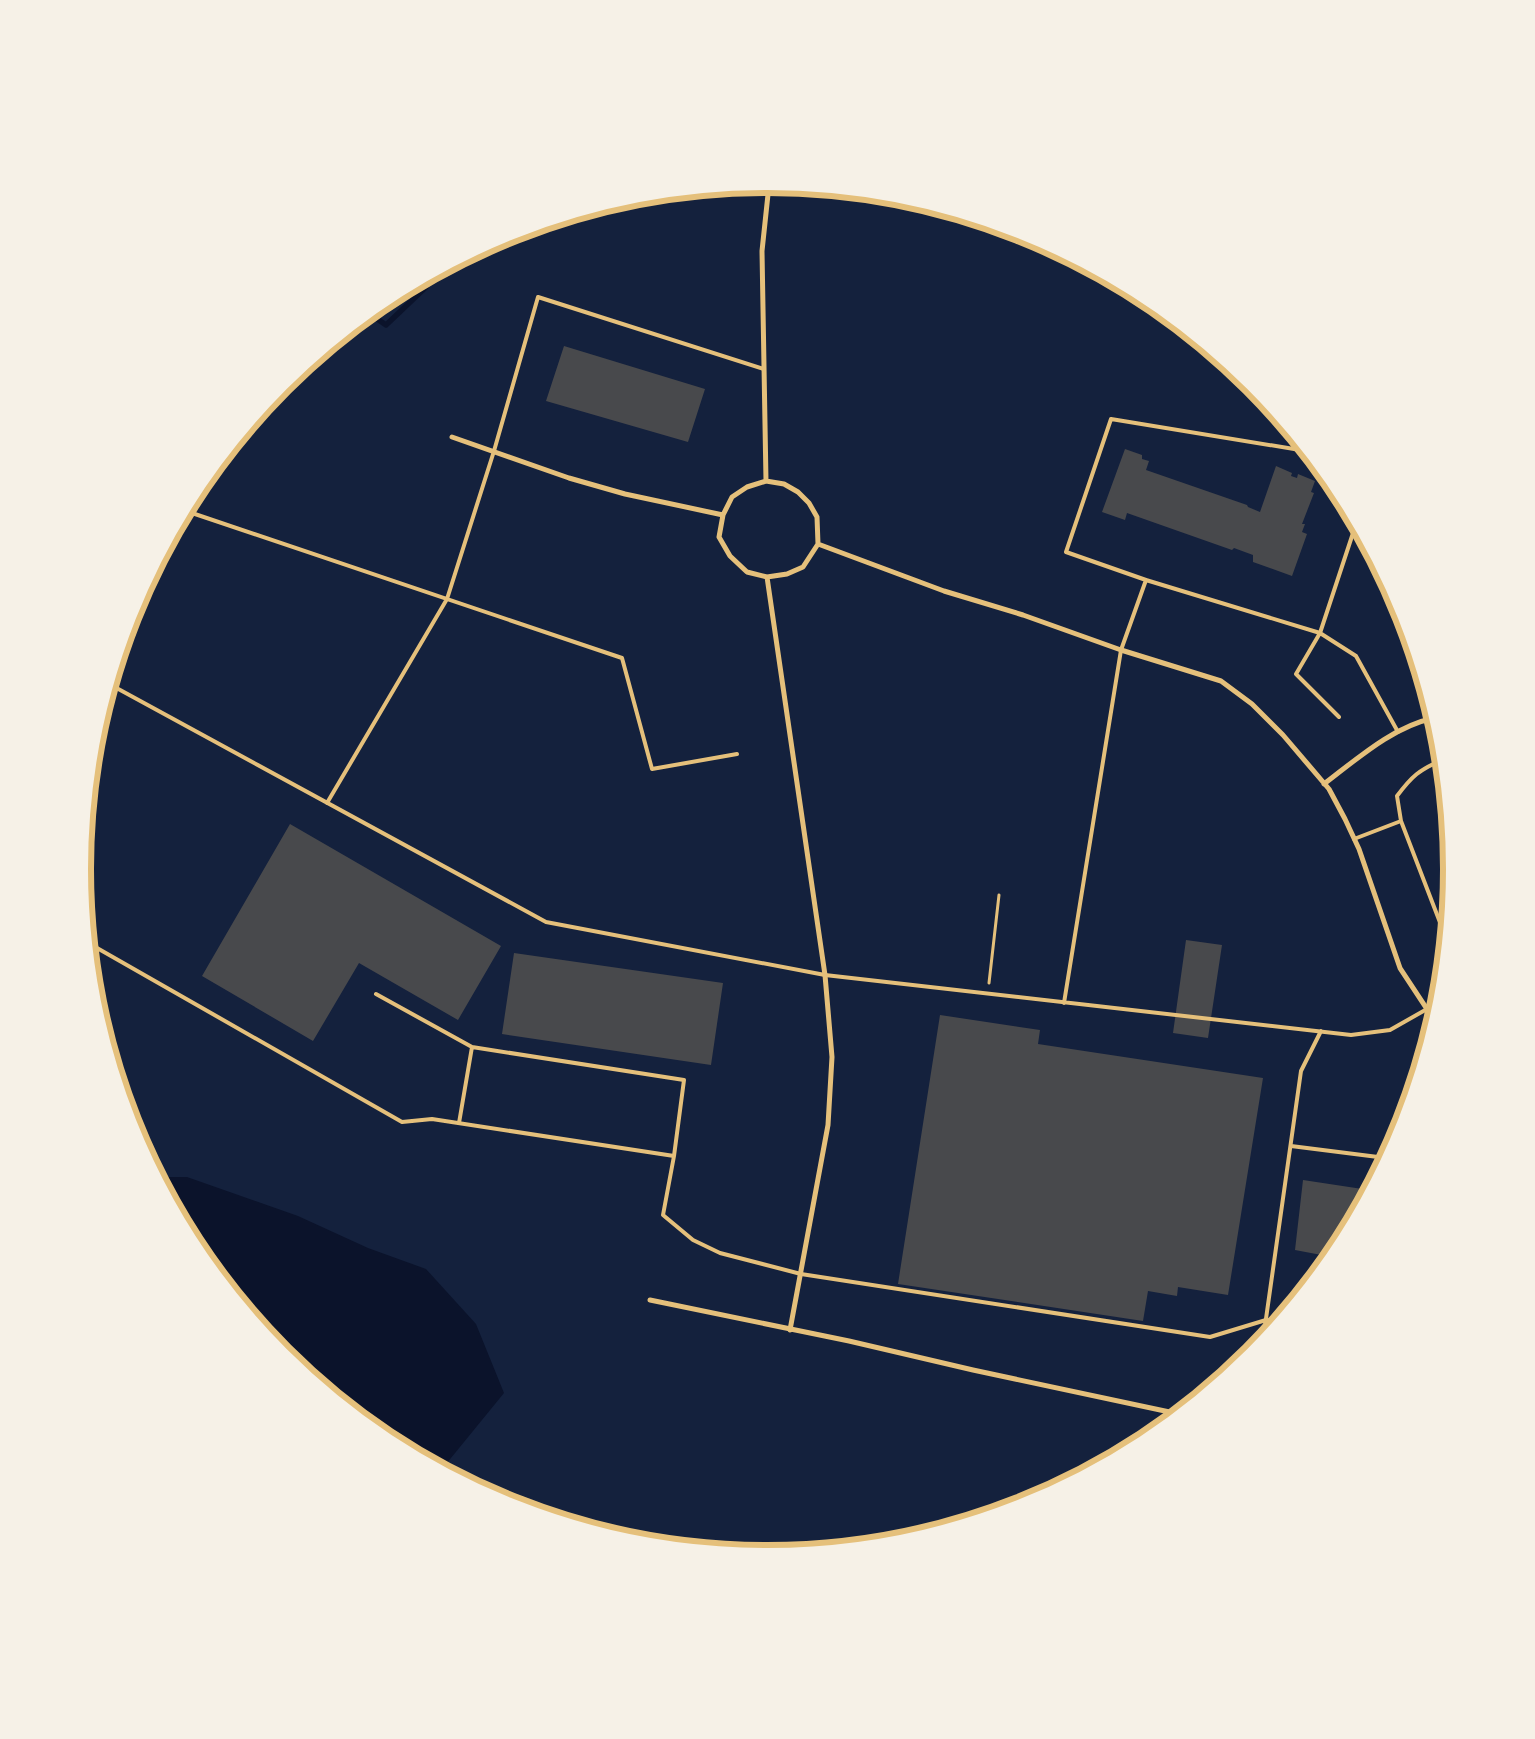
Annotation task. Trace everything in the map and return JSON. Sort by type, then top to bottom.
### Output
[{"type":"street","points":[[766,481],[762,251],[768,193]]},
{"type":"street","points":[[452,437],[569,478],[625,494],[723,515]]},
{"type":"street","points":[[766,481],[784,484],[798,492],[809,503],[817,517],[818,544],[804,567],[788,574],[768,577],[747,572],[730,556],[720,537],[723,515],[732,497],[747,487],[766,481]]},
{"type":"street","points":[[818,544],[944,591],[1023,615],[1121,650],[1221,681],[1252,704],[1283,735],[1324,784],[1346,819],[1370,880],[1400,968],[1427,1009]]},
{"type":"street","points":[[768,577],[825,975],[832,1057],[828,1126],[790,1330]]},
{"type":"street","points":[[1324,784],[1372,748],[1398,732],[1427,720]]},
{"type":"street","points":[[650,1300],[849,1341],[973,1370],[1170,1412]]},
{"type":"lane","points":[[327,802],[447,599],[494,451],[538,297],[764,369]]},
{"type":"lane","points":[[1297,450],[1111,419],[1066,552],[1146,580],[1320,633],[1356,656],[1398,732]]},
{"type":"lane","points":[[193,513],[622,658],[652,769],[737,754]]},
{"type":"lane","points":[[1339,717],[1296,674],[1320,633],[1353,532]]},
{"type":"lane","points":[[1064,1003],[1121,650],[1146,580]]},
{"type":"lane","points":[[116,688],[546,922],[825,975],[1351,1035],[1390,1030],[1430,1007]]},
{"type":"lane","points":[[1435,763],[1412,777],[1397,796],[1401,821],[1441,925]]},
{"type":"lane","points":[[1354,839],[1401,821]]},
{"type":"lane","points":[[96,947],[402,1122],[432,1119],[674,1156]]},
{"type":"lane","points":[[376,994],[472,1047],[684,1080],[674,1156],[663,1215],[693,1240],[720,1253],[801,1274],[1210,1336],[1266,1320],[1271,1320]]},
{"type":"lane","points":[[1265,1327],[1292,1146],[1301,1071],[1321,1031]]},
{"type":"lane","points":[[459,1123],[472,1047]]},
{"type":"lane","points":[[1292,1146],[1379,1157]]},
{"type":"path","points":[[987,994],[1000,895]]},
{"type":"water","points":[[165,1177],[187,1177],[298,1216],[368,1248],[426,1269],[476,1324],[504,1393],[446,1464],[392,1432],[322,1378],[289,1348],[259,1315],[205,1245]]},
{"type":"building","points":[[564,346],[705,389],[688,442],[546,401]]},
{"type":"building","points":[[1125,449],[1142,455],[1142,459],[1149,461],[1146,470],[1247,505],[1260,512],[1276,466],[1292,473],[1291,476],[1297,478],[1298,474],[1315,481],[1311,492],[1314,493],[1302,524],[1305,524],[1302,532],[1307,534],[1292,576],[1253,562],[1253,555],[1234,548],[1232,550],[1127,513],[1125,520],[1102,512]]},
{"type":"building","points":[[290,824],[501,946],[458,1020],[359,963],[313,1041],[202,976]]},
{"type":"building","points":[[1186,940],[1222,945],[1208,1038],[1173,1033]]},
{"type":"building","points":[[514,953],[723,983],[711,1065],[502,1034]]},
{"type":"building","points":[[940,1015],[1040,1030],[1038,1044],[1263,1078],[1228,1295],[1178,1287],[1177,1296],[1148,1291],[1143,1321],[898,1284]]},
{"type":"building","points":[[1303,1180],[1363,1189],[1323,1255],[1295,1250]]},
{"type":"waterway","points":[[376,318],[386,325],[427,285]]}]
